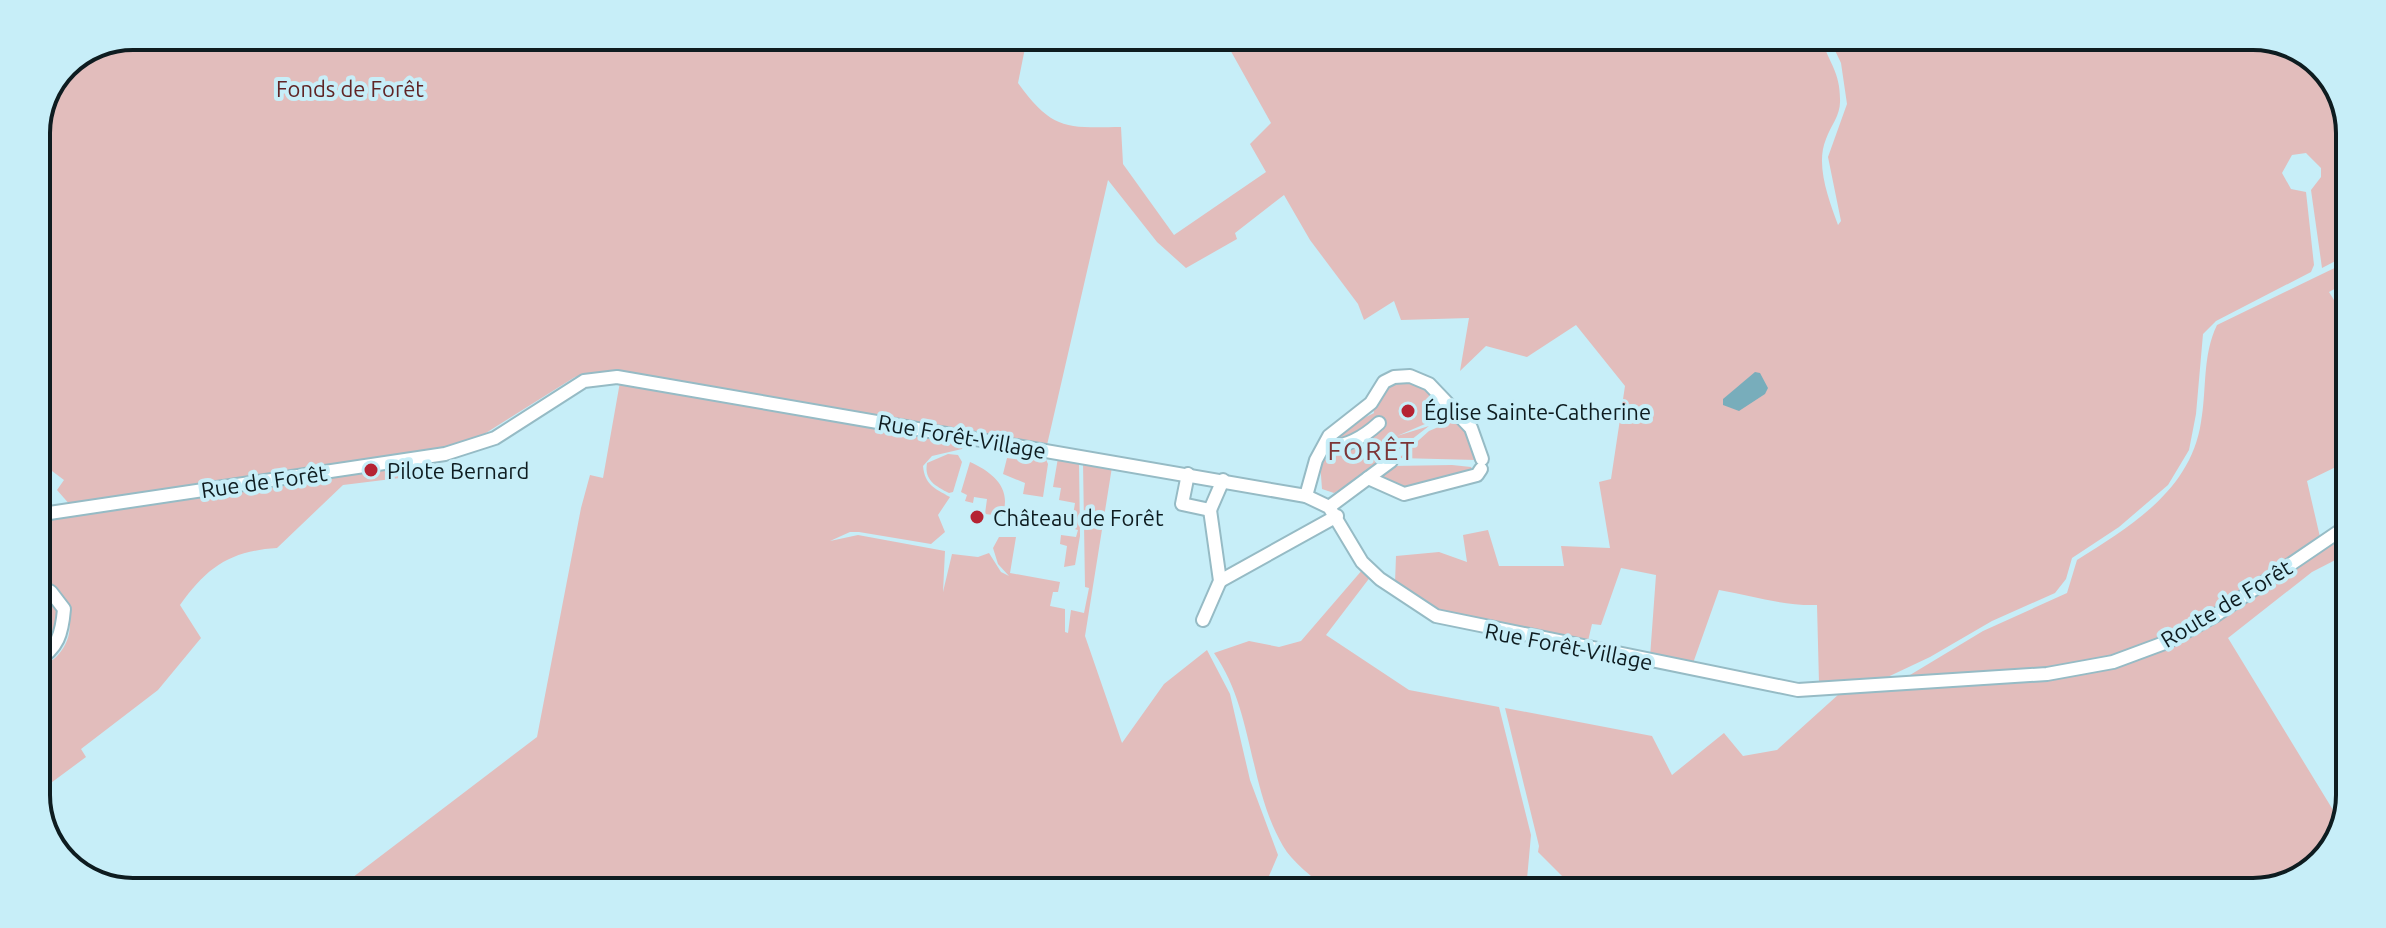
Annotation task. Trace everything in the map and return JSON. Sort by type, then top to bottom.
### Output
[{"type":"street","points":[[1306,496],[1316,460],[1329,436],[1371,403],[1384,382],[1410,376],[1421,378],[1471,428],[1481,464],[1477,475],[1404,494],[1368,478]]},
{"type":"street","name":"Rue Forêt-Village","points":[[617,377],[1306,496],[1333,512],[1362,562],[1398,593],[1436,616],[1798,690],[2047,674],[2099,665]]},
{"type":"street","name":"Rue de Forêt","points":[[50,513],[445,454],[495,438],[584,381],[617,377]]},
{"type":"street","points":[[1325,445],[1336,448],[1379,423]]},
{"type":"street","points":[[1220,581],[1333,512],[1368,478],[1391,461]]},
{"type":"street","points":[[1188,474],[1182,504],[1210,510]]},
{"type":"street","points":[[1203,620],[1220,581],[1210,510],[1223,480]]},
{"type":"street","name":"Route de Forêt","points":[[2099,665],[2167,642],[2216,615],[2336,533]]},
{"type":"street","points":[[50,591],[64,609],[62,632],[50,654]]},
{"type":"green space","name":"Fonds de Forêt","points":[[1025,50],[1018,83],[1051,118],[1073,126],[1121,127],[1123,164],[1174,235],[1266,172],[1250,144],[1271,123],[1230,50],[1826,50],[1840,90],[1840,105],[1826,139],[1822,160],[1824,182],[1838,225],[1841,221],[1828,157],[1847,104],[1841,63],[1835,50],[2264,51],[2295,61],[2312,74],[2332,106],[2336,127],[2336,261],[2322,268],[2311,190],[2321,177],[2321,168],[2306,153],[2292,155],[2282,173],[2291,189],[2306,192],[2314,265],[2311,272],[2216,321],[2203,334],[2196,414],[2189,450],[2168,485],[2119,527],[2072,558],[2066,579],[2055,593],[1992,621],[1930,657],[1877,682],[1819,683],[1817,605],[1780,602],[1719,590],[1692,666],[1650,657],[1656,575],[1621,568],[1601,625],[1592,624],[1587,645],[1439,615],[1395,583],[1396,556],[1439,552],[1467,562],[1463,535],[1488,530],[1499,566],[1564,566],[1561,546],[1610,548],[1599,482],[1611,479],[1625,386],[1576,325],[1527,357],[1486,346],[1460,371],[1469,318],[1401,320],[1394,301],[1364,320],[1358,304],[1310,240],[1284,195],[1235,233],[1237,239],[1186,268],[1157,242],[1108,180],[1047,445],[615,370],[575,377],[470,443],[423,453],[71,506],[57,490],[64,480],[50,470],[50,133],[56,101],[74,74],[101,56],[117,52]]},
{"type":"green space","points":[[2336,267],[2336,288],[2329,292],[2336,303],[2336,467],[2307,481],[2320,537],[2197,621],[2115,657],[2066,668],[2016,674],[1914,679],[1910,675],[1983,631],[2067,593],[2077,560],[2118,534],[2172,487],[2195,446],[2203,410],[2207,361],[2217,325]]},
{"type":"green space","points":[[1399,378],[1413,379],[1438,403],[1432,421],[1397,436],[1429,426],[1372,470],[1334,493],[1322,489],[1320,462],[1383,430],[1380,425],[1337,446],[1333,439],[1346,427],[1374,413],[1373,407],[1386,387]]},
{"type":"green space","points":[[620,382],[965,442],[962,449],[932,456],[923,466],[928,482],[950,497],[938,515],[945,532],[931,544],[859,532],[850,532],[830,541],[858,535],[945,551],[943,592],[952,554],[978,557],[989,553],[1001,572],[1009,576],[998,564],[993,548],[999,537],[1016,537],[1010,573],[1060,582],[1058,592],[1053,592],[1050,606],[1065,609],[1065,632],[1068,633],[1071,610],[1084,613],[1089,588],[1085,587],[1083,462],[1112,467],[1085,636],[1122,743],[1164,684],[1207,650],[1230,694],[1250,780],[1278,855],[1268,878],[352,878],[537,737],[581,508],[590,475],[603,478]]},
{"type":"green space","points":[[1455,420],[1462,421],[1476,460],[1399,458],[1429,431]]},
{"type":"green space","points":[[1024,452],[1044,455],[1048,464],[1043,497],[1023,494],[1025,483],[1003,474],[1007,458],[1023,460]]},
{"type":"green space","points":[[948,454],[958,455],[962,462],[953,492],[949,493],[932,482],[927,474],[927,463]]},
{"type":"green space","points":[[1058,458],[1079,462],[1080,536],[1075,565],[1064,567],[1067,546],[1060,544],[1061,535],[1076,537],[1078,530],[1071,528],[1075,503],[1059,500],[1061,488],[1053,487]]},
{"type":"green space","points":[[970,462],[993,476],[1003,489],[1005,506],[1002,516],[985,514],[987,499],[974,497],[973,503],[965,501],[967,495],[961,492]]},
{"type":"green space","points":[[413,464],[400,478],[343,485],[277,548],[233,557],[210,571],[180,605],[201,638],[158,690],[81,749],[86,757],[50,784],[50,661],[65,644],[70,622],[63,601],[50,586],[50,518]]},
{"type":"green space","points":[[1392,466],[1471,467],[1474,472],[1402,490],[1375,478]]},
{"type":"green space","points":[[2336,537],[2336,560],[2312,572],[2228,638],[2334,811],[2332,822],[2319,846],[2304,861],[2280,874],[2253,878],[1564,878],[1538,852],[1505,708],[1652,736],[1672,775],[1724,733],[1743,756],[1777,750],[1839,694],[2033,680],[2133,661],[2186,637]]},
{"type":"green space","points":[[1363,569],[1371,576],[1326,635],[1409,690],[1499,707],[1531,835],[1527,878],[1313,878],[1297,864],[1283,846],[1272,823],[1237,699],[1214,653],[1249,641],[1279,647],[1301,641]]},
{"type":"green space","points":[[50,602],[57,608],[56,629],[51,640]]},
{"type":"water","points":[[1755,372],[1760,373],[1768,388],[1765,394],[1739,411],[1723,405],[1723,399]]},
{"type":"place","name":"Église Sainte-Catherine","points":[[1408,411]]},
{"type":"place","name":"Pilote Bernard","points":[[371,470]]},
{"type":"place","name":"Château de Forêt","points":[[977,517]]},
{"type":"district","name":"FORÊT","points":[[1372,450]]}]
